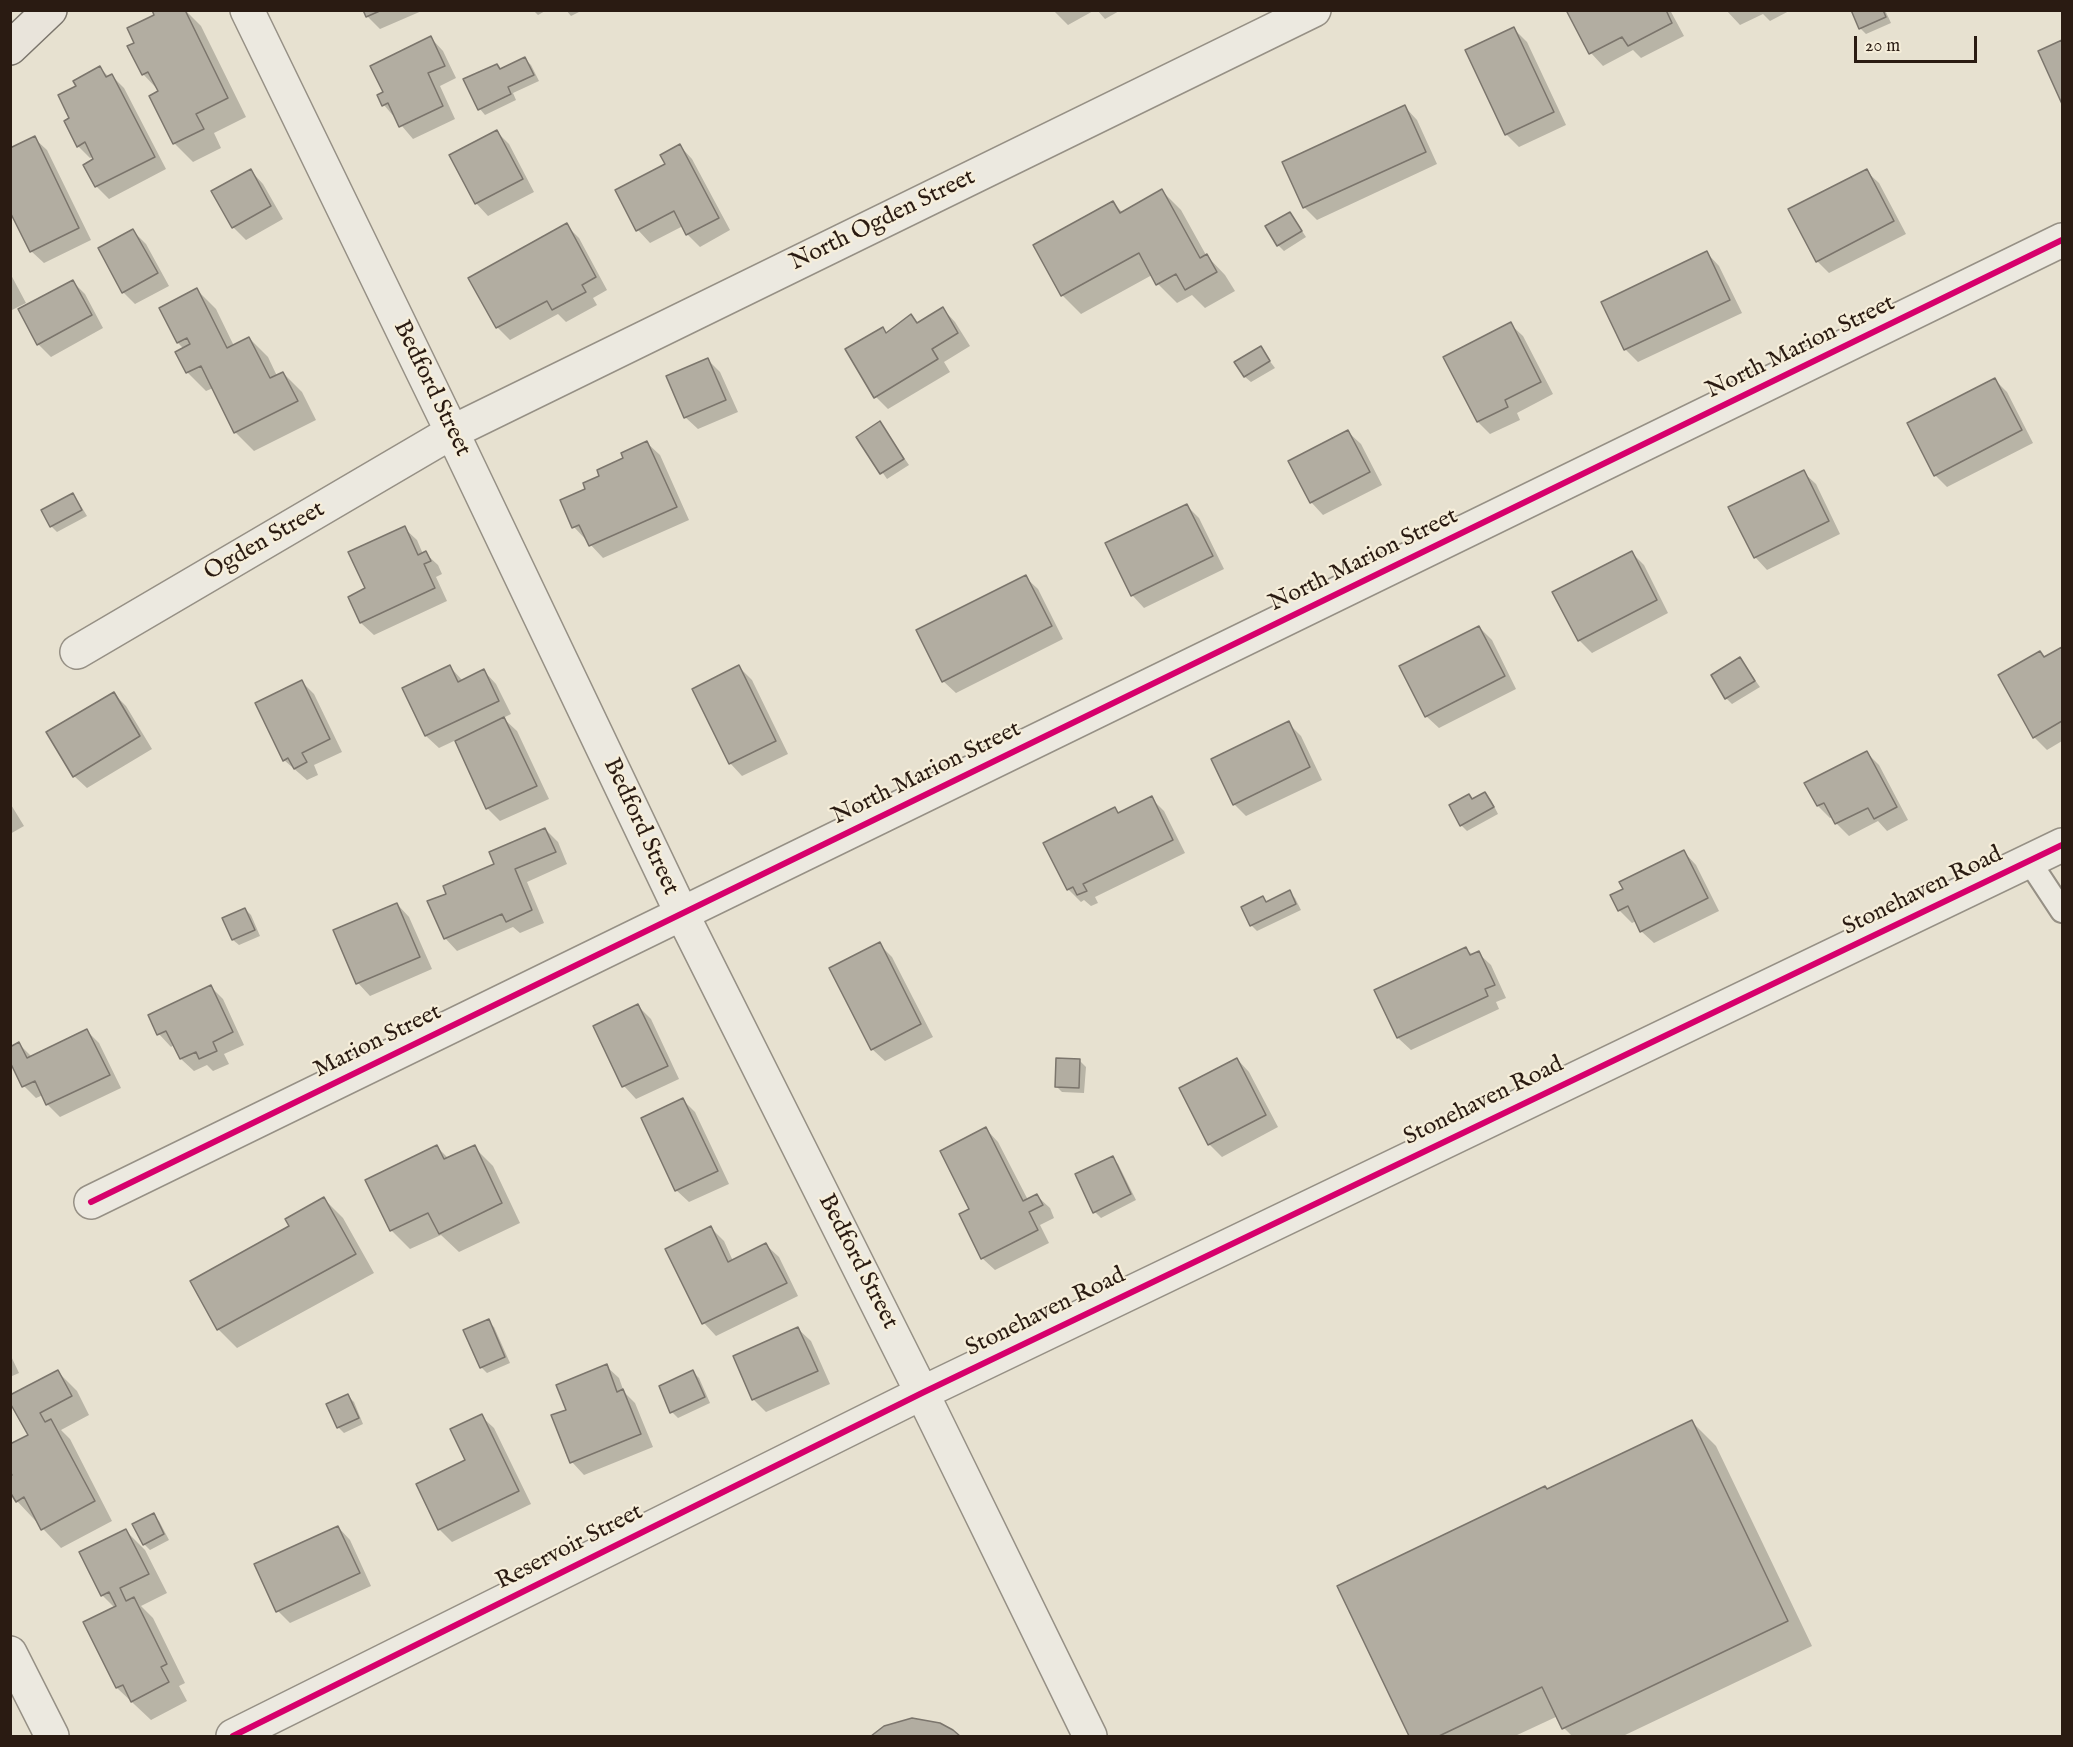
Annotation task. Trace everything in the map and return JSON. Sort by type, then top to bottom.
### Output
[{"type":"main road","points":[[10,48],[50,10]]},
{"type":"street","name":"Bedford Street","points":[[247,10],[682,914],[922,1393],[1090,1737]]},
{"type":"street","name":"North Ogden Street","points":[[452,432],[1314,10]]},
{"type":"street","name":"North Marion Street","points":[[682,914],[2062,240]]},
{"type":"street","name":"Ogden Street","points":[[77,652],[452,432]]},
{"type":"street","name":"Stonehaven Road","points":[[922,1393],[2062,845]]},
{"type":"street","name":"Marion Street","points":[[91,1202],[682,914]]},
{"type":"street","name":"Reservoir Street","points":[[233,1737],[922,1393]]},
{"type":"street","points":[[10,1653],[52,1737]]},
{"type":"lane","points":[[2029,861],[2062,911]]},
{"type":"building","points":[[152,10],[185,10],[228,98],[196,114],[204,129],[173,144],[149,96],[158,91],[148,72],[142,75],[127,46],[134,43],[127,28],[154,15]]},
{"type":"building","points":[[363,10],[382,10],[366,17]]},
{"type":"building","points":[[1566,10],[1666,10],[1672,23],[1628,46],[1622,37],[1589,54]]},
{"type":"building","points":[[1851,10],[1883,10],[1886,17],[1859,29]]},
{"type":"building","points":[[1514,27],[1554,112],[1505,135],[1465,50]]},
{"type":"building","points":[[431,36],[445,66],[428,73],[443,106],[399,127],[388,103],[382,106],[377,95],[383,92],[370,66]]},
{"type":"building","points":[[2062,40],[2062,104],[2038,51]]},
{"type":"building","points":[[525,57],[534,75],[508,87],[511,94],[478,110],[463,79],[497,64],[500,69]]},
{"type":"building","points":[[100,66],[106,77],[112,74],[155,157],[95,187],[83,165],[93,159],[85,142],[77,147],[64,121],[69,118],[58,95],[76,86],[73,81]]},
{"type":"building","points":[[1405,105],[1426,152],[1303,208],[1282,162]]},
{"type":"building","points":[[497,130],[523,179],[475,204],[449,155]]},
{"type":"building","points":[[35,136],[79,228],[30,252],[10,212],[10,148]]},
{"type":"building","points":[[680,144],[719,218],[686,235],[674,211],[636,231],[615,190],[665,164],[660,155]]},
{"type":"building","points":[[251,169],[271,206],[232,228],[211,191]]},
{"type":"building","points":[[1867,169],[1894,221],[1816,262],[1788,209]]},
{"type":"building","points":[[1162,189],[1200,258],[1207,254],[1217,272],[1185,290],[1176,274],[1156,285],[1139,253],[1061,296],[1033,245],[1113,201],[1120,213]]},
{"type":"building","points":[[1290,212],[1302,231],[1277,246],[1265,226]]},
{"type":"building","points":[[567,223],[596,277],[582,285],[586,292],[552,310],[547,301],[496,328],[468,278]]},
{"type":"building","points":[[133,229],[158,273],[122,293],[98,248]]},
{"type":"building","points":[[1707,251],[1730,300],[1624,350],[1601,302]]},
{"type":"building","points":[[73,280],[92,315],[37,345],[18,309]]},
{"type":"building","points":[[197,288],[227,348],[249,337],[270,378],[283,372],[298,401],[234,433],[201,366],[186,373],[175,352],[190,344],[187,338],[177,343],[159,308]]},
{"type":"building","points":[[943,307],[958,333],[932,349],[938,359],[874,398],[845,349],[883,327],[886,333],[911,314],[917,323]]},
{"type":"building","points":[[1511,322],[1541,382],[1505,400],[1508,407],[1477,422],[1443,357]]},
{"type":"building","points":[[1261,346],[1270,361],[1244,377],[1234,362]]},
{"type":"building","points":[[708,358],[726,400],[684,418],[666,376]]},
{"type":"building","points":[[1995,378],[2022,430],[1934,476],[1907,423]]},
{"type":"building","points":[[880,421],[904,459],[880,474],[856,437]]},
{"type":"building","points":[[1348,430],[1370,472],[1310,503],[1288,461]]},
{"type":"building","points":[[647,441],[677,507],[589,546],[579,525],[572,528],[560,500],[585,489],[583,483],[599,476],[597,470],[623,458],[621,453]]},
{"type":"building","points":[[1804,470],[1829,521],[1754,558],[1728,507]]},
{"type":"building","points":[[73,493],[82,510],[50,527],[41,510]]},
{"type":"building","points":[[1187,504],[1213,556],[1131,596],[1105,543]]},
{"type":"building","points":[[405,526],[418,555],[426,551],[431,561],[424,564],[435,588],[360,623],[348,597],[365,588],[348,552]]},
{"type":"building","points":[[1632,551],[1657,600],[1578,641],[1552,592]]},
{"type":"building","points":[[1026,575],[1052,626],[942,682],[916,630]]},
{"type":"building","points":[[1479,626],[1505,676],[1425,717],[1399,666]]},
{"type":"building","points":[[2062,647],[2062,721],[2033,738],[1998,675],[2040,651],[2044,657]]},
{"type":"building","points":[[1740,657],[1755,681],[1725,699],[1711,675]]},
{"type":"building","points":[[450,665],[458,682],[484,669],[499,701],[425,736],[402,688]]},
{"type":"building","points":[[739,665],[776,741],[729,764],[692,689]]},
{"type":"building","points":[[302,680],[330,739],[302,753],[307,762],[294,769],[288,758],[283,761],[255,703]]},
{"type":"building","points":[[114,692],[140,736],[73,777],[46,732]]},
{"type":"building","points":[[504,717],[537,786],[486,809],[455,741]]},
{"type":"building","points":[[1289,721],[1310,767],[1233,805],[1211,759]]},
{"type":"building","points":[[1867,751],[1897,807],[1874,819],[1868,808],[1835,824],[1824,803],[1817,806],[1804,783]]},
{"type":"building","points":[[1485,792],[1494,807],[1460,826],[1449,805],[1469,794],[1472,799]]},
{"type":"building","points":[[1152,796],[1173,840],[1083,884],[1087,891],[1077,895],[1073,887],[1067,890],[1043,843],[1115,807],[1118,813]]},
{"type":"building","points":[[545,828],[556,852],[515,869],[532,910],[506,922],[502,914],[444,939],[427,901],[446,894],[443,886],[494,864],[489,852]]},
{"type":"building","points":[[1684,850],[1708,898],[1640,932],[1628,906],[1618,911],[1610,895],[1623,889],[1619,882]]},
{"type":"building","points":[[1290,890],[1296,904],[1250,926],[1241,907],[1263,896],[1266,902]]},
{"type":"building","points":[[397,903],[420,957],[356,984],[333,930]]},
{"type":"building","points":[[245,908],[255,930],[232,940],[222,918]]},
{"type":"building","points":[[880,942],[921,1024],[871,1050],[829,968]]},
{"type":"building","points":[[1466,947],[1470,955],[1479,951],[1495,985],[1485,989],[1488,996],[1397,1038],[1374,990]]},
{"type":"building","points":[[211,985],[233,1032],[213,1042],[217,1051],[199,1059],[196,1052],[180,1059],[166,1031],[157,1035],[148,1015]]},
{"type":"building","points":[[638,1004],[668,1066],[622,1087],[593,1026]]},
{"type":"building","points":[[87,1029],[110,1075],[46,1105],[35,1081],[22,1087],[10,1062],[10,1047],[19,1042],[27,1058]]},
{"type":"building","points":[[1056,1058],[1080,1059],[1079,1088],[1055,1087]]},
{"type":"building","points":[[1237,1058],[1266,1115],[1208,1145],[1179,1088]]},
{"type":"building","points":[[683,1098],[718,1171],[675,1191],[641,1118]]},
{"type":"building","points":[[986,1127],[1023,1201],[1037,1194],[1043,1205],[1029,1212],[1038,1230],[981,1259],[959,1214],[969,1209],[940,1151]]},
{"type":"building","points":[[437,1145],[444,1159],[475,1145],[502,1203],[439,1234],[428,1213],[390,1231],[365,1180]]},
{"type":"building","points":[[1113,1156],[1131,1194],[1093,1213],[1075,1174]]},
{"type":"building","points":[[324,1197],[356,1254],[217,1330],[190,1281],[289,1226],[285,1219]]},
{"type":"building","points":[[711,1226],[728,1262],[766,1243],[787,1283],[702,1324],[665,1249]]},
{"type":"building","points":[[489,1319],[505,1357],[480,1368],[463,1330]]},
{"type":"building","points":[[798,1327],[818,1371],[752,1400],[733,1356]]},
{"type":"building","points":[[607,1364],[617,1392],[623,1389],[641,1434],[570,1463],[551,1415],[566,1410],[556,1385]]},
{"type":"building","points":[[58,1370],[72,1396],[40,1413],[45,1422],[51,1419],[95,1501],[41,1530],[24,1497],[16,1502],[10,1492],[10,1476],[12,1475],[10,1444],[28,1435],[10,1403],[10,1395]]},
{"type":"building","points":[[693,1370],[705,1397],[670,1413],[659,1386]]},
{"type":"building","points":[[348,1394],[359,1418],[337,1428],[326,1404]]},
{"type":"building","points":[[482,1414],[519,1491],[438,1530],[416,1484],[465,1460],[450,1429]]},
{"type":"building","points":[[1692,1420],[1788,1621],[1562,1729],[1542,1687],[1439,1736],[1409,1736],[1337,1586],[1545,1486],[1547,1489]]},
{"type":"building","points":[[154,1513],[164,1534],[143,1545],[132,1524]]},
{"type":"building","points":[[338,1526],[360,1573],[276,1612],[254,1564]]},
{"type":"building","points":[[126,1529],[149,1574],[120,1588],[126,1601],[134,1597],[167,1664],[161,1667],[169,1682],[131,1702],[123,1685],[116,1688],[83,1622],[116,1606],[109,1592],[101,1596],[79,1552]]},
{"type":"building","points":[[912,1718],[940,1723],[960,1736],[871,1736],[884,1726]]},
{"type":"cycle path","points":[[91,1202],[2062,240]]},
{"type":"cycle path","points":[[233,1736],[922,1393],[2062,845]]}]
